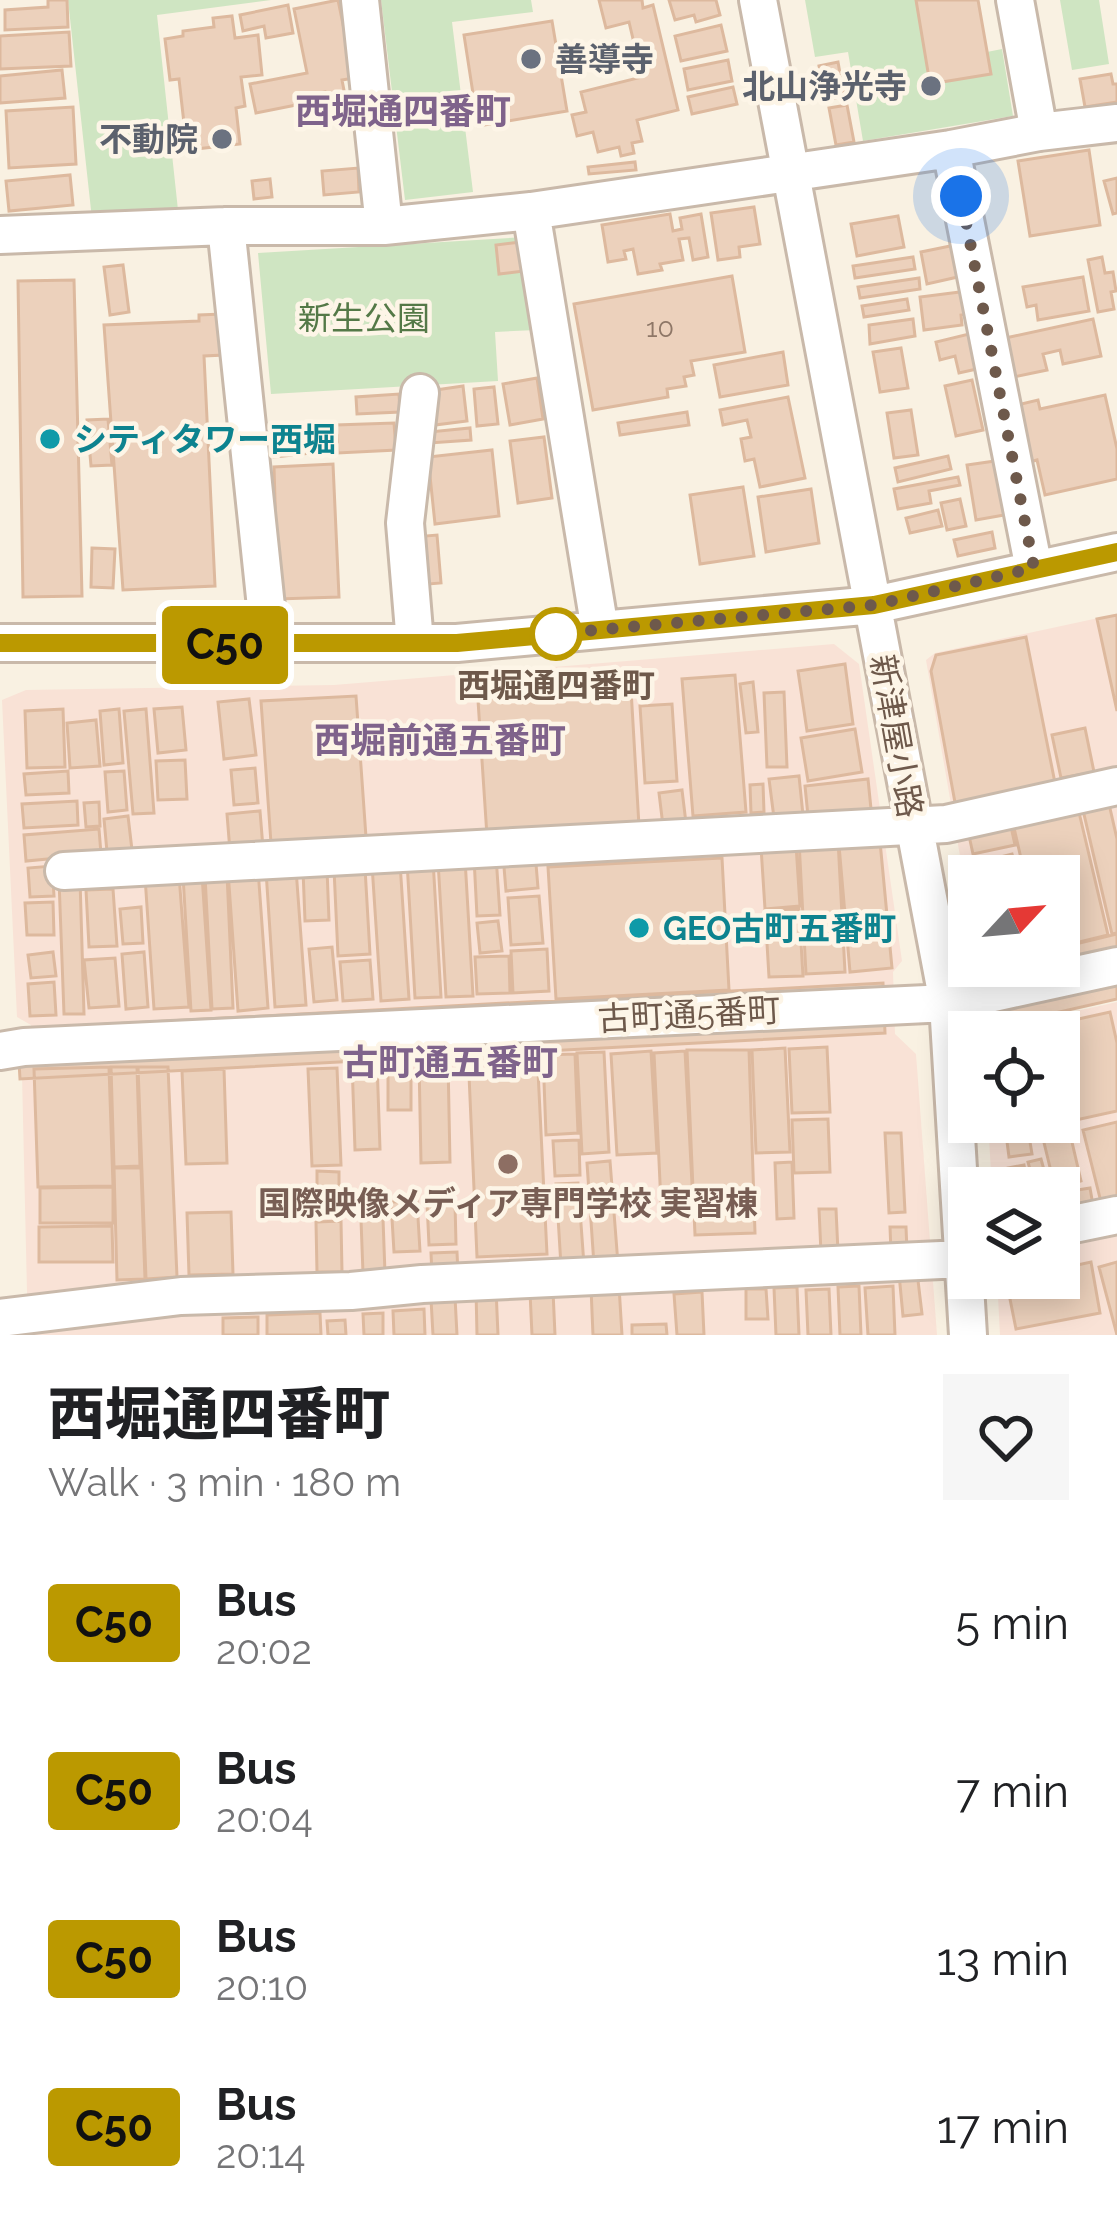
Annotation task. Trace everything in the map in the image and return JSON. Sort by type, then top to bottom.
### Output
[{"type":"street","points":[[360,0],[384,226]]},
{"type":"street","name":"新津屋小路","points":[[758,0],[948,1003],[959,1167]]},
{"type":"street","points":[[1015,0],[1039,132]]},
{"type":"street","points":[[0,235],[226,226],[384,226],[531,211],[1117,123]]},
{"type":"street","points":[[951,149],[1034,568]]},
{"type":"street","points":[[531,211],[600,630]]},
{"type":"street","points":[[226,226],[270,645]]},
{"type":"street","points":[[415,643],[405,524],[419,393]]},
{"type":"street","points":[[0,643],[457,643],[874,605],[1117,552]]},
{"type":"street","points":[[64,871],[946,824],[1117,786]]},
{"type":"street","name":"古町通5番町","points":[[0,1051],[948,1003],[1117,966]]},
{"type":"street","points":[[1080,1223],[1117,1215]]},
{"type":"street","points":[[0,1318],[181,1296],[351,1291],[948,1251]]},
{"type":"street","name":"新津屋小路","points":[[967,1299],[968,1335]]},
{"type":"shaded area","points":[[1117,614],[1117,943],[1080,951],[1080,855],[960,855],[926,660],[935,653]]},
{"type":"shaded area","points":[[834,644],[859,664],[902,961],[893,972],[895,1034],[916,1054],[937,1335],[28,1335],[22,1075],[32,1066],[31,1025],[17,1017],[2,700],[26,690],[334,685]]},
{"type":"shaded area","points":[[1117,1002],[1117,1335],[1000,1335],[998,1299],[1080,1299],[1080,1167],[991,1167],[989,1143],[1080,1143],[1077,1011]]},
{"type":"green space","points":[[68,0],[271,0],[157,15],[178,210],[92,219]]},
{"type":"green space","points":[[381,0],[531,0],[533,12],[452,22],[473,192],[405,200]]},
{"type":"green space","name":"北山浄光寺","points":[[805,0],[916,0],[930,84],[990,74],[987,52],[1002,49],[1013,116],[863,141],[848,52],[815,57]]},
{"type":"green space","points":[[1060,0],[1099,0],[1109,64],[1072,70]]},
{"type":"green space","name":"新生公園","points":[[525,237],[536,330],[495,332],[498,381],[271,394],[258,253]]},
{"type":"building","points":[[48,0],[67,0],[68,27],[5,30],[5,10],[48,7]]},
{"type":"building","points":[[338,0],[354,78],[342,80],[348,111],[329,114],[325,92],[309,95],[311,102],[256,113],[250,84],[307,73],[294,9]]},
{"type":"building","points":[[599,0],[642,0],[643,8],[653,5],[678,110],[637,120],[642,141],[632,143],[634,153],[621,156],[619,147],[598,152],[593,132],[577,136],[572,115],[586,112],[581,92],[642,77],[629,22],[606,28]]},
{"type":"building","points":[[669,0],[716,0],[720,15],[696,22],[694,15],[675,20]]},
{"type":"building","points":[[916,0],[978,0],[991,74],[930,84]]},
{"type":"building","points":[[288,5],[293,33],[266,38],[264,26],[243,31],[240,15]]},
{"type":"building","points":[[232,16],[235,38],[258,35],[262,75],[241,77],[245,106],[236,108],[240,144],[187,150],[179,79],[170,80],[165,39],[214,27],[213,18]]},
{"type":"building","points":[[552,21],[567,111],[478,126],[464,35]]},
{"type":"building","points":[[721,25],[727,51],[681,61],[675,36]]},
{"type":"building","points":[[69,32],[71,66],[0,69],[0,36]]},
{"type":"building","points":[[728,60],[732,81],[688,90],[684,69]]},
{"type":"building","points":[[838,62],[844,96],[825,100],[819,66]]},
{"type":"building","points":[[62,70],[65,98],[0,103],[0,76]]},
{"type":"building","points":[[1111,74],[1117,84],[1117,102],[1085,107],[1080,79]]},
{"type":"building","points":[[733,87],[737,104],[692,114],[688,97]]},
{"type":"building","points":[[847,105],[854,142],[836,145],[829,108]]},
{"type":"building","points":[[73,107],[76,164],[9,168],[6,111]]},
{"type":"building","points":[[1089,150],[1100,225],[1030,236],[1018,161]]},
{"type":"building","points":[[635,162],[636,170],[589,174],[588,167]]},
{"type":"building","points":[[358,168],[359,192],[324,195],[322,171]]},
{"type":"building","points":[[70,175],[73,205],[9,211],[6,181]]},
{"type":"building","points":[[1117,178],[1117,213],[1113,214],[1104,181]]},
{"type":"building","points":[[270,179],[272,197],[254,199],[252,181]]},
{"type":"building","points":[[754,207],[760,244],[739,247],[740,257],[718,260],[711,213]]},
{"type":"building","points":[[670,214],[673,231],[682,229],[680,218],[701,214],[708,257],[693,260],[689,238],[679,239],[683,260],[660,264],[662,270],[638,274],[633,249],[624,251],[626,259],[608,262],[602,225]]},
{"type":"building","points":[[898,216],[904,247],[857,256],[851,224]]},
{"type":"building","points":[[521,242],[524,271],[499,274],[496,245]]},
{"type":"building","points":[[955,245],[962,276],[927,284],[921,252]]},
{"type":"building","points":[[913,257],[915,269],[855,278],[853,266]]},
{"type":"building","points":[[1102,257],[1105,273],[1113,272],[1116,291],[1111,292],[1114,309],[1098,312],[1088,260]]},
{"type":"building","points":[[123,265],[129,312],[110,315],[104,267]]},
{"type":"building","points":[[732,276],[745,352],[691,361],[694,375],[684,377],[686,386],[667,389],[668,397],[593,410],[574,304]]},
{"type":"building","points":[[1083,277],[1089,311],[1038,320],[1036,305],[1027,307],[1023,287]]},
{"type":"building","points":[[919,278],[920,289],[860,298],[858,287]]},
{"type":"building","name":"シティタワー西堀","points":[[74,280],[82,596],[23,597],[18,281]]},
{"type":"building","points":[[968,291],[971,314],[961,315],[962,325],[924,330],[920,297]]},
{"type":"building","points":[[907,299],[909,310],[864,317],[862,306]]},
{"type":"building","points":[[222,314],[224,355],[204,356],[215,586],[123,590],[104,325],[199,321],[199,315]]},
{"type":"building","points":[[913,319],[915,336],[870,344],[869,325]]},
{"type":"building","points":[[1093,319],[1101,356],[1063,364],[1060,350],[1043,354],[1047,370],[1009,378],[1001,339]]},
{"type":"building","points":[[973,333],[981,368],[959,373],[955,356],[940,360],[936,342]]},
{"type":"building","points":[[901,348],[908,388],[880,392],[873,352]]},
{"type":"building","points":[[783,352],[788,385],[720,397],[714,365]]},
{"type":"building","points":[[537,378],[543,419],[510,425],[503,384]]},
{"type":"building","points":[[972,380],[983,430],[956,436],[945,386]]},
{"type":"building","points":[[463,386],[467,421],[435,425],[429,391]]},
{"type":"building","points":[[494,387],[498,424],[477,426],[474,389]]},
{"type":"building","points":[[399,394],[400,412],[357,414],[356,397]]},
{"type":"building","points":[[1105,395],[1117,449],[1117,479],[1045,495],[1037,460],[1030,462],[1017,405],[1038,400],[1040,409]]},
{"type":"building","points":[[788,397],[805,478],[760,487],[754,459],[745,461],[741,439],[751,437],[747,420],[723,425],[720,410]]},
{"type":"building","points":[[911,410],[918,455],[894,458],[887,413]]},
{"type":"building","points":[[687,412],[689,425],[620,435],[618,423]]},
{"type":"building","points":[[108,419],[112,465],[91,466],[87,420]]},
{"type":"building","points":[[394,423],[396,450],[338,453],[336,425]]},
{"type":"building","points":[[327,424],[330,451],[274,457],[272,430]]},
{"type":"building","points":[[470,428],[471,440],[430,443],[429,432]]},
{"type":"building","points":[[544,437],[552,498],[518,503],[510,441]]},
{"type":"building","points":[[492,450],[499,516],[435,524],[428,457]]},
{"type":"building","points":[[948,456],[951,469],[898,482],[895,468]]},
{"type":"building","points":[[995,461],[1004,515],[976,520],[967,465]]},
{"type":"building","points":[[333,464],[339,597],[278,599],[274,467]]},
{"type":"building","points":[[958,477],[960,485],[929,491],[931,503],[898,509],[894,489]]},
{"type":"building","points":[[743,487],[754,556],[700,564],[690,495]]},
{"type":"building","points":[[811,489],[819,543],[766,552],[758,497]]},
{"type":"building","points":[[960,499],[966,526],[947,530],[941,503]]},
{"type":"building","points":[[938,510],[942,526],[910,533],[906,518]]},
{"type":"building","points":[[992,532],[995,548],[958,556],[954,540]]},
{"type":"building","points":[[437,535],[441,583],[429,584],[425,536]]},
{"type":"building","points":[[92,548],[115,549],[113,588],[91,587]]},
{"type":"building","points":[[1117,615],[1117,711],[1097,619]]},
{"type":"building","points":[[1026,637],[1056,788],[958,819],[931,671],[936,655]]},
{"type":"building","points":[[845,664],[853,724],[807,731],[798,671]]},
{"type":"building","points":[[630,672],[639,826],[487,836],[477,685]]},
{"type":"building","points":[[735,675],[746,812],[693,816],[682,679]]},
{"type":"building","points":[[753,682],[758,732],[746,733],[740,684]]},
{"type":"building","points":[[784,692],[787,767],[767,767],[764,693]]},
{"type":"building","points":[[356,696],[366,837],[271,843],[261,701]]},
{"type":"building","points":[[249,699],[256,755],[224,759],[218,702]]},
{"type":"building","points":[[672,704],[677,781],[645,783],[640,706]]},
{"type":"building","points":[[182,707],[186,750],[158,753],[154,709]]},
{"type":"building","points":[[63,709],[65,767],[27,768],[25,711]]},
{"type":"building","points":[[119,709],[123,763],[104,765],[100,711]]},
{"type":"building","points":[[146,709],[154,813],[133,814],[124,711]]},
{"type":"building","points":[[96,720],[100,766],[70,768],[67,723]]},
{"type":"building","points":[[1085,728],[1094,772],[1061,778],[1052,735]]},
{"type":"building","points":[[855,729],[862,772],[808,781],[801,738]]},
{"type":"building","points":[[185,760],[187,799],[158,800],[156,761]]},
{"type":"building","points":[[255,768],[258,803],[234,805],[231,770]]},
{"type":"building","points":[[68,771],[69,793],[26,795],[24,774]]},
{"type":"building","points":[[124,771],[127,810],[108,812],[105,772]]},
{"type":"building","points":[[799,776],[803,815],[774,818],[769,779]]},
{"type":"building","points":[[868,779],[871,809],[808,816],[805,786]]},
{"type":"building","points":[[763,784],[764,812],[751,813],[750,785]]},
{"type":"building","points":[[682,790],[686,823],[663,826],[659,793]]},
{"type":"building","points":[[77,801],[78,825],[24,828],[22,804]]},
{"type":"building","points":[[99,802],[100,826],[86,827],[84,803]]},
{"type":"building","points":[[1077,804],[1108,935],[1080,942],[1080,855],[1020,855],[1012,819]]},
{"type":"building","points":[[1109,804],[1117,839],[1117,933],[1112,934],[1083,810]]},
{"type":"building","points":[[260,811],[263,848],[230,851],[227,814]]},
{"type":"building","points":[[128,816],[132,850],[107,852],[104,819]]},
{"type":"building","points":[[1010,822],[1015,845],[973,854],[968,831]]},
{"type":"building","points":[[99,829],[101,854],[26,861],[24,835]]},
{"type":"building","points":[[879,831],[892,968],[850,972],[838,834]]},
{"type":"building","points":[[838,840],[845,972],[806,974],[799,841]]},
{"type":"building","points":[[796,845],[800,906],[765,909],[761,847]]},
{"type":"building","points":[[535,852],[538,888],[506,891],[503,855]]},
{"type":"building","points":[[496,856],[500,915],[477,916],[474,858]]},
{"type":"building","name":"GEO古町五番町","points":[[722,858],[729,990],[556,999],[548,867]]},
{"type":"building","points":[[465,859],[473,996],[446,997],[438,861]]},
{"type":"building","points":[[433,860],[441,997],[415,998],[407,862]]},
{"type":"building","points":[[400,863],[409,999],[381,1001],[372,865]]},
{"type":"building","points":[[52,866],[54,896],[30,897],[28,868]]},
{"type":"building","points":[[365,868],[370,954],[338,956],[334,869]]},
{"type":"building","points":[[258,869],[268,1008],[238,1011],[228,871]]},
{"type":"building","points":[[296,869],[306,1005],[275,1007],[266,871]]},
{"type":"building","points":[[327,869],[329,920],[305,921],[303,870]]},
{"type":"building","points":[[227,874],[233,1008],[212,1009],[205,876]]},
{"type":"building","points":[[179,875],[189,1007],[154,1009],[145,877]]},
{"type":"building","points":[[202,875],[211,1010],[191,1011],[183,876]]},
{"type":"building","points":[[80,879],[84,1014],[64,1014],[59,880]]},
{"type":"building","points":[[113,889],[117,946],[89,947],[86,890]]},
{"type":"building","points":[[539,896],[543,943],[511,945],[508,898]]},
{"type":"building","points":[[53,902],[54,935],[27,935],[25,903]]},
{"type":"building","points":[[141,907],[143,943],[123,944],[120,909]]},
{"type":"building","points":[[799,909],[803,976],[769,977],[765,910]]},
{"type":"building","points":[[498,921],[502,951],[480,953],[477,923]]},
{"type":"building","points":[[1117,934],[1117,999],[1064,1011],[989,1011],[984,987],[1080,987],[1080,943]]},
{"type":"building","points":[[332,947],[337,1000],[314,1002],[309,949]]},
{"type":"building","points":[[547,949],[549,991],[513,993],[511,951]]},
{"type":"building","points":[[53,952],[56,976],[31,978],[28,955]]},
{"type":"building","points":[[144,952],[148,1007],[126,1009],[122,954]]},
{"type":"building","points":[[509,956],[510,993],[477,994],[475,957]]},
{"type":"building","points":[[115,958],[119,1006],[89,1008],[84,960]]},
{"type":"building","points":[[370,960],[373,999],[343,1001],[340,962]]},
{"type":"building","points":[[54,982],[56,1015],[30,1016],[28,984]]},
{"type":"building","points":[[883,983],[885,1033],[20,1079],[17,1029]]},
{"type":"building","points":[[1110,1012],[1117,1043],[1117,1111],[1080,1119],[1080,1019]]},
{"type":"building","points":[[827,1047],[830,1112],[792,1113],[789,1049]]},
{"type":"building","points":[[785,1048],[790,1152],[756,1153],[752,1050]]},
{"type":"building","points":[[687,1050],[749,1050],[755,1233],[695,1235]]},
{"type":"building","points":[[651,1051],[657,1153],[617,1155],[611,1054]]},
{"type":"building","points":[[685,1051],[693,1203],[661,1204],[654,1053]]},
{"type":"building","points":[[604,1052],[609,1152],[582,1154],[577,1053]]},
{"type":"building","points":[[575,1054],[578,1133],[546,1135],[543,1055]]},
{"type":"building","points":[[377,1061],[380,1149],[355,1150],[352,1062]]},
{"type":"building","points":[[419,1061],[448,1061],[450,1162],[421,1163]]},
{"type":"building","points":[[388,1064],[411,1064],[411,1110],[388,1110]]},
{"type":"building","points":[[109,1067],[113,1186],[38,1187],[34,1069]]},
{"type":"building","points":[[111,1067],[137,1067],[140,1166],[114,1167]]},
{"type":"building","points":[[138,1067],[168,1067],[177,1277],[146,1279]]},
{"type":"building","points":[[337,1068],[341,1165],[312,1166],[308,1069]]},
{"type":"building","points":[[224,1069],[227,1163],[186,1164],[182,1071]]},
{"type":"building","name":"国際映像メディア専門学校 実習棟","points":[[538,1071],[547,1254],[477,1257],[469,1075]]},
{"type":"building","points":[[828,1119],[830,1172],[794,1173],[792,1120]]},
{"type":"building","points":[[1117,1122],[1117,1215],[1105,1218],[1083,1130]]},
{"type":"building","points":[[885,1133],[901,1133],[905,1212],[889,1213]]},
{"type":"building","points":[[579,1140],[580,1175],[555,1176],[553,1141]]},
{"type":"building","points":[[1007,1143],[1030,1143],[1032,1154],[1009,1157]]},
{"type":"building","points":[[1044,1143],[1072,1143],[1078,1167],[1050,1167]]},
{"type":"building","points":[[610,1161],[618,1264],[594,1265],[587,1163]]},
{"type":"building","points":[[792,1162],[794,1218],[777,1219],[775,1163]]},
{"type":"building","points":[[114,1168],[141,1168],[145,1279],[117,1280]]},
{"type":"building","points":[[317,1171],[339,1172],[339,1213],[317,1213]]},
{"type":"building","points":[[578,1183],[584,1265],[561,1266],[556,1184]]},
{"type":"building","points":[[113,1187],[113,1223],[40,1223],[40,1188]]},
{"type":"building","points":[[1090,1188],[1094,1211],[1080,1214],[1080,1190]]},
{"type":"building","points":[[417,1201],[420,1251],[394,1252],[391,1202]]},
{"type":"building","points":[[427,1203],[455,1203],[456,1244],[429,1245]]},
{"type":"building","points":[[819,1209],[836,1209],[838,1252],[821,1253]]},
{"type":"building","points":[[231,1212],[233,1274],[189,1275],[187,1213]]},
{"type":"building","points":[[383,1219],[385,1273],[363,1273],[361,1220]]},
{"type":"building","points":[[341,1221],[342,1272],[317,1272],[316,1222]]},
{"type":"building","points":[[112,1226],[113,1262],[39,1262],[39,1227]]},
{"type":"building","points":[[890,1227],[906,1227],[907,1251],[891,1252]]},
{"type":"building","points":[[457,1252],[458,1274],[432,1275],[431,1253]]},
{"type":"building","points":[[1091,1262],[1100,1313],[1016,1329],[1010,1299],[1080,1299],[1080,1264]]},
{"type":"building","points":[[1117,1262],[1117,1335],[1099,1267]]},
{"type":"building","points":[[917,1272],[922,1314],[903,1316],[899,1274]]},
{"type":"building","points":[[619,1286],[622,1335],[593,1335],[591,1288]]},
{"type":"building","points":[[859,1286],[861,1335],[840,1335],[838,1287]]},
{"type":"building","points":[[893,1286],[895,1335],[868,1335],[865,1288]]},
{"type":"building","points":[[797,1287],[799,1335],[776,1335],[774,1288]]},
{"type":"building","points":[[496,1289],[498,1335],[477,1335],[476,1290]]},
{"type":"building","points":[[746,1289],[766,1289],[768,1319],[746,1319]]},
{"type":"building","points":[[829,1289],[831,1335],[808,1335],[806,1290]]},
{"type":"building","points":[[553,1291],[555,1335],[532,1335],[530,1292]]},
{"type":"building","points":[[702,1292],[704,1335],[677,1335],[674,1294]]},
{"type":"building","points":[[455,1297],[457,1335],[433,1335],[431,1299]]},
{"type":"building","points":[[424,1309],[425,1335],[394,1335],[393,1311]]},
{"type":"building","points":[[320,1313],[321,1335],[267,1335],[267,1315]]},
{"type":"building","points":[[383,1313],[383,1335],[364,1335],[363,1314]]},
{"type":"building","points":[[258,1317],[258,1335],[223,1335],[223,1318]]},
{"type":"building","points":[[345,1320],[346,1335],[328,1335],[327,1321]]},
{"type":"building","points":[[666,1324],[667,1335],[632,1335],[632,1325]]},
{"type":"bus line","name":"C50","points":[[0,643],[457,643],[874,605],[1117,552]]},
{"type":"place","name":"善導寺","points":[[531,59]]},
{"type":"place","name":"北山浄光寺","points":[[931,86]]},
{"type":"place","name":"不動院","points":[[222,139]]},
{"type":"place","name":"シティタワー西堀","points":[[50,439]]},
{"type":"place","name":"西堀通四番町","points":[[556,634]]},
{"type":"place","name":"GEO古町五番町","points":[[639,928]]},
{"type":"place","name":"国際映像メディア専門学校 実習棟","points":[[508,1164]]},
{"type":"district","name":"西堀通四番町","points":[[403,111]]},
{"type":"district","name":"西堀前通五番町","points":[[440,740]]},
{"type":"district","name":"古町通五番町","points":[[450,1062]]},
{"type":"route","points":[[556,634],[552,634],[874,605],[1034,568],[961,196]]}]
